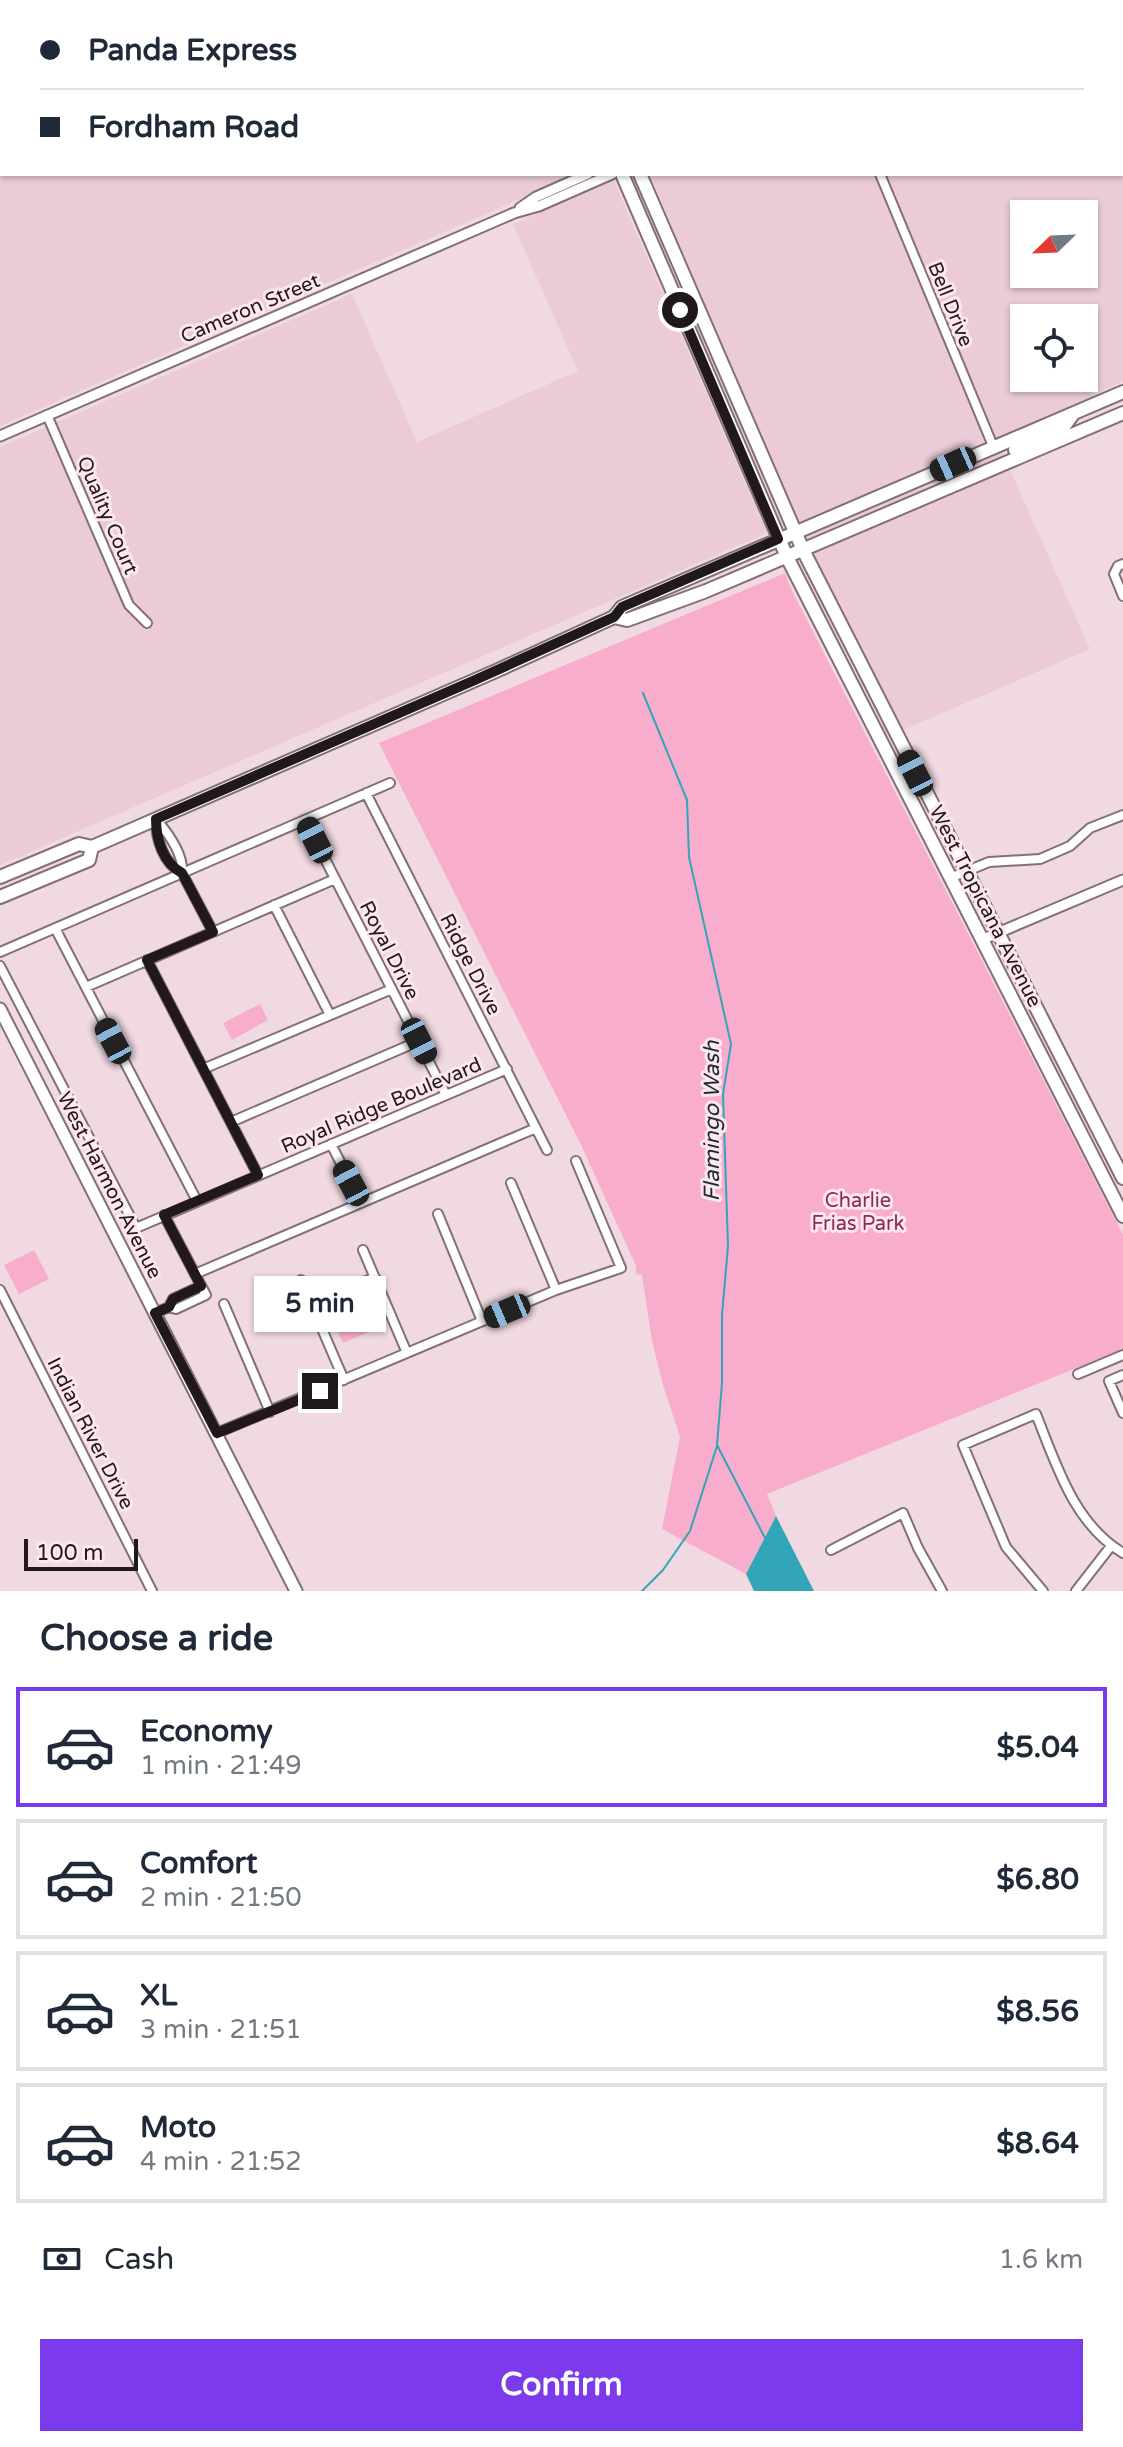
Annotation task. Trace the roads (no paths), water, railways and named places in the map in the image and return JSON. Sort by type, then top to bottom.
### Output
[{"type":"main road","name":"West Tropicana Avenue","points":[[623,176],[778,539],[981,940],[1113,1188],[1123,1216]]},
{"type":"main road","name":"West Tropicana Avenue","points":[[641,176],[794,532],[1122,1176]]},
{"type":"main road","points":[[701,360],[713,366],[734,415],[750,431]]},
{"type":"main road","points":[[0,877],[79,844],[92,847],[475,680],[614,617],[622,607],[1123,392]]},
{"type":"main road","points":[[614,617],[627,620],[706,591],[1123,413]]},
{"type":"main road","points":[[1000,465],[1008,453],[1063,428],[1073,414]]},
{"type":"main road","points":[[942,490],[951,480],[989,460],[993,446]]},
{"type":"main road","points":[[900,781],[915,773]]},
{"type":"main road","points":[[0,897],[89,860],[92,847]]},
{"type":"main road","name":"West Harmon Avenue","points":[[0,1009],[296,1591]]},
{"type":"main road","points":[[1038,1050],[1053,1042]]},
{"type":"main road","points":[[1113,1188],[1122,1176]]},
{"type":"street","name":"Cameron Street","points":[[514,213],[536,197],[583,176]]},
{"type":"street","name":"Cameron Street","points":[[0,436],[514,213],[539,206],[607,176]]},
{"type":"street","name":"Bell Drive","points":[[881,176],[993,446]]},
{"type":"street","name":"Quality Court","points":[[47,415],[129,605],[147,623]]},
{"type":"street","points":[[1123,564],[1114,574],[1123,596]]},
{"type":"street","points":[[0,952],[390,783]]},
{"type":"street","name":"Ridge Drive","points":[[366,793],[547,1150]]},
{"type":"street","points":[[950,878],[989,862],[1040,859],[1070,846],[1090,828],[1123,815]]},
{"type":"street","points":[[156,819],[156,838],[172,868],[182,873],[213,932]]},
{"type":"street","name":"Royal Drive","points":[[305,820],[446,1095]]},
{"type":"street","points":[[86,987],[335,879]]},
{"type":"street","points":[[981,940],[1123,880]]},
{"type":"street","points":[[274,905],[330,1015]]},
{"type":"street","points":[[55,928],[197,1201]]},
{"type":"street","points":[[147,960],[258,1175]]},
{"type":"street","name":"Royal Ridge Boulevard","points":[[0,966],[136,1228],[507,1069]]},
{"type":"street","points":[[203,1069],[392,989]]},
{"type":"street","points":[[231,1122],[419,1041]]},
{"type":"street","points":[[195,1274],[536,1128]]},
{"type":"street","points":[[331,1144],[361,1203]]},
{"type":"street","points":[[217,1433],[556,1290],[621,1268],[576,1161]]},
{"type":"street","points":[[511,1183],[556,1290]]},
{"type":"street","points":[[438,1214],[482,1321]]},
{"type":"street","points":[[155,1313],[169,1307],[173,1299],[204,1291],[164,1215]]},
{"type":"street","points":[[363,1250],[407,1353]]},
{"type":"street","points":[[312,1305],[375,1277]]},
{"type":"street","points":[[301,1280],[344,1380]]},
{"type":"street","name":"Indian River Drive","points":[[0,1290],[152,1591]]},
{"type":"street","points":[[224,1304],[270,1412]]},
{"type":"street","points":[[1078,1374],[1123,1355]]},
{"type":"street","points":[[1123,1375],[1109,1381],[1123,1413]]},
{"type":"street","points":[[1043,1591],[1006,1547],[963,1445],[1036,1414],[1063,1481],[1084,1518],[1111,1546],[1123,1553]]},
{"type":"street","points":[[831,1550],[903,1513],[940,1588],[929,1591]]},
{"type":"street","points":[[1076,1591],[1111,1546]]},
{"type":"street","points":[[1026,1591],[1035,1583]]},
{"type":"water","points":[[776,1516],[814,1591],[754,1591],[746,1574]]},
{"type":"waterway","name":"Flamingo Wash","points":[[643,693],[687,800],[689,857],[731,1044],[723,1094],[728,1246],[717,1445],[765,1538]]},
{"type":"waterway","points":[[642,1591],[663,1570],[690,1531],[717,1446]]},
{"type":"park label","name":"Charlie Frias Park","points":[[858,1212]]}]
